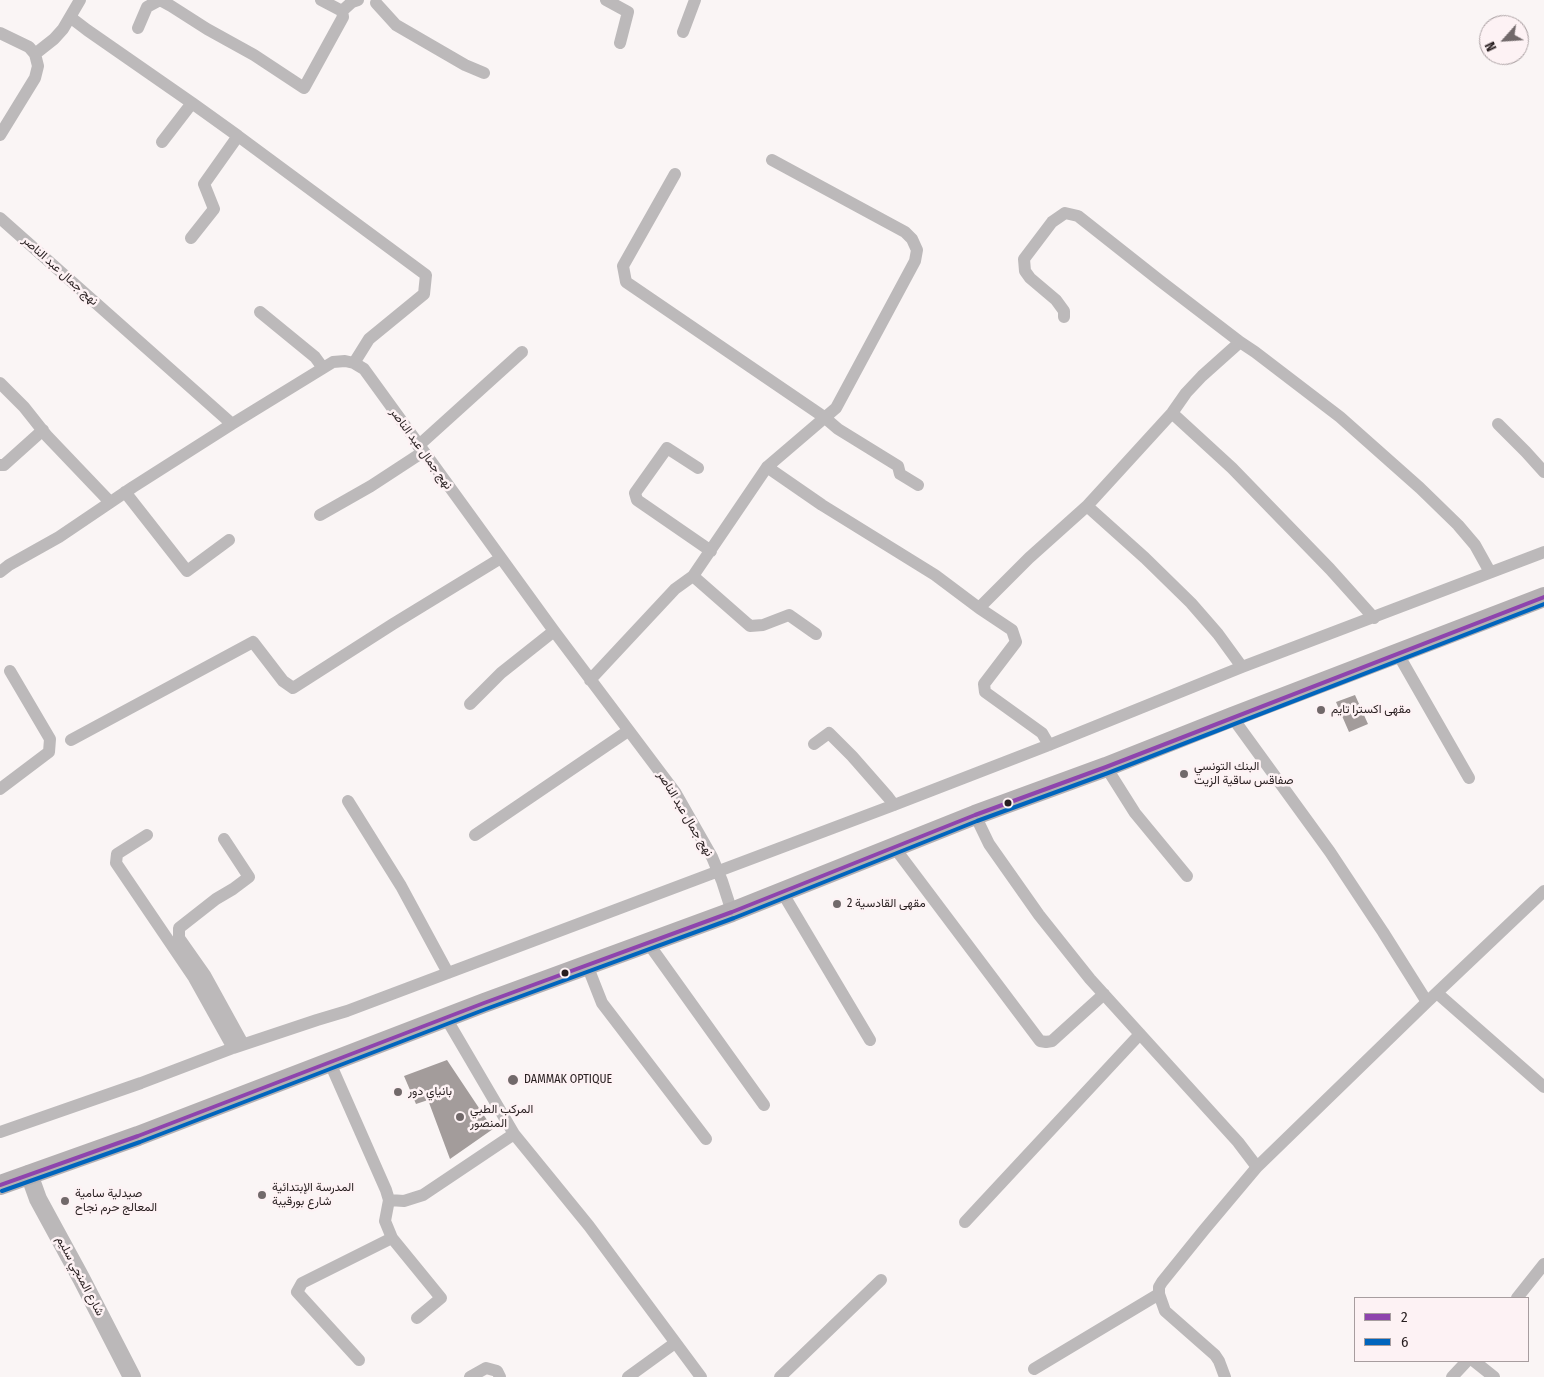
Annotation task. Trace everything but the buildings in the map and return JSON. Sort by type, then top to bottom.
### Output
[{"type":"main road","points":[[0,1185],[138,1136],[446,1018],[732,912],[894,846],[1106,767],[1544,597]]},
{"type":"street","points":[[35,54],[54,39],[80,0]]},
{"type":"street","points":[[138,28],[147,7],[160,0],[304,88],[343,17],[342,10]]},
{"type":"street","points":[[321,0],[342,10]]},
{"type":"street","points":[[342,10],[358,0]]},
{"type":"street","points":[[363,0],[381,1],[396,25],[465,65],[484,73]]},
{"type":"street","points":[[606,0],[628,12],[620,43]]},
{"type":"street","points":[[683,32],[695,0]]},
{"type":"street","points":[[0,572],[59,537],[232,424],[333,362],[345,361],[354,363],[369,339],[424,294],[426,275],[238,136],[70,17]]},
{"type":"street","points":[[0,33],[29,47],[35,54],[38,66],[35,78],[0,135]]},
{"type":"street","points":[[162,142],[192,103]]},
{"type":"street","points":[[192,238],[214,209],[204,184],[238,136]]},
{"type":"street","points":[[590,680],[675,589],[693,576],[767,467],[836,408],[915,261],[917,250],[912,239],[905,232],[772,160]]},
{"type":"street","points":[[675,174],[623,266],[626,282],[824,417],[838,429],[898,466],[900,474],[918,486]]},
{"type":"street","points":[[1064,317],[1064,311],[1056,300],[1030,278],[1025,271],[1024,259],[1052,222],[1065,213],[1078,216],[1340,417],[1420,488],[1458,525],[1475,545],[1490,572]]},
{"type":"street","name":"نهج جمال عبد الناصر","points":[[0,218],[232,424]]},
{"type":"street","points":[[260,312],[315,357],[323,368]]},
{"type":"street","points":[[979,608],[1029,558],[1087,506],[1172,414],[1186,393],[1240,342]]},
{"type":"street","points":[[320,515],[371,486],[420,449],[522,352]]},
{"type":"street","name":"نهج جمال عبد الناصر","points":[[354,363],[364,369],[420,449],[628,732],[675,792],[712,857],[732,912]]},
{"type":"street","points":[[0,383],[110,502]]},
{"type":"street","points":[[1172,414],[1232,468],[1330,568],[1374,618]]},
{"type":"street","points":[[1498,424],[1544,472]]},
{"type":"street","points":[[0,465],[4,465],[43,430]]},
{"type":"street","points":[[698,468],[667,448],[635,493],[637,500],[710,551]]},
{"type":"street","points":[[767,467],[830,510],[935,575],[1012,630],[1016,642],[984,684],[985,692],[1042,733],[1049,745]]},
{"type":"street","points":[[126,492],[187,571],[229,540]]},
{"type":"street","points":[[1087,506],[1145,558],[1191,603],[1218,634],[1242,667]]},
{"type":"street","points":[[0,1132],[141,1083],[238,1046],[347,1011],[894,805],[1242,667],[1544,552]]},
{"type":"street","points":[[71,740],[253,642],[283,681],[293,688],[501,558]]},
{"type":"street","points":[[693,576],[750,626],[763,625],[789,615],[816,634]]},
{"type":"street","points":[[470,704],[501,673],[554,631]]},
{"type":"street","points":[[1398,654],[1469,778]]},
{"type":"street","points":[[0,789],[49,752],[50,739],[10,671]]},
{"type":"street","points":[[1232,717],[1330,852],[1427,1002]]},
{"type":"street","points":[[476,835],[628,732]]},
{"type":"street","points":[[814,744],[829,733],[852,756],[894,805]]},
{"type":"street","points":[[1106,767],[1135,813],[1187,876]]},
{"type":"street","points":[[348,801],[402,886],[448,973]]},
{"type":"street","points":[[975,815],[989,844],[1039,915],[1104,994],[1238,1142],[1257,1167]]},
{"type":"street","points":[[147,835],[117,854],[116,862],[238,1046]]},
{"type":"street","points":[[224,839],[249,877],[179,928],[179,938],[205,975],[238,1046]]},
{"type":"street","points":[[894,846],[1040,1041],[1052,1041],[1104,994]]},
{"type":"street","points":[[1225,1377],[1219,1361],[1166,1311],[1159,1294],[1159,1287],[1162,1282],[1257,1167],[1544,891]]},
{"type":"street","points":[[782,892],[870,1040]]},
{"type":"street","points":[[648,943],[764,1105]]},
{"type":"street","points":[[587,965],[602,1003],[706,1139]]},
{"type":"street","points":[[1436,993],[1544,1087]]},
{"type":"street","points":[[446,1018],[514,1134],[589,1226],[701,1377]]},
{"type":"street","points":[[965,1222],[1140,1034]]},
{"type":"street","points":[[330,1063],[386,1190],[389,1200],[385,1221],[392,1238],[441,1298],[417,1318]]},
{"type":"street","points":[[389,1200],[404,1201],[423,1195],[514,1134]]},
{"type":"street","name":"شارع المنجي سليم","points":[[28,1174],[38,1198],[132,1377]]},
{"type":"street","points":[[359,1360],[297,1292],[302,1283],[392,1238]]},
{"type":"street","points":[[1518,1297],[1544,1264]]},
{"type":"street","points":[[780,1377],[881,1280]]},
{"type":"street","points":[[1034,1369],[1159,1294]]},
{"type":"street","points":[[628,1377],[675,1342]]},
{"type":"street","points":[[1452,1377],[1466,1362]]},
{"type":"street","points":[[1475,1362],[1494,1377]]},
{"type":"street","points":[[470,1377],[486,1368],[496,1371],[500,1377]]},
{"type":"transit line","name":"2","points":[[0,1185],[138,1136],[484,1003],[732,912],[975,815],[1106,767],[1544,597]]},
{"type":"transit line","name":"6","points":[[2,1191],[140,1142],[486,1009],[734,918],[977,821],[1108,773],[1544,604]]},
{"type":"place","name":"مقهى اكسترا تايم","points":[[1321,710]]},
{"type":"place","name":"البنك التونسي صفاقس ساقية الزيت","points":[[1184,774]]},
{"type":"place","name":"مقهى القادسية 2","points":[[837,904]]},
{"type":"place","name":"DAMMAK OPTIQUE","points":[[513,1080]]},
{"type":"place","name":"بانياي دور","points":[[398,1092]]},
{"type":"place","name":"المركب الطبي المنصور","points":[[460,1117]]},
{"type":"place","name":"المدرسة الإبتدائية شارع بورقيبة","points":[[262,1195]]},
{"type":"place","name":"صيدلية سامية المعالج حرم نجاح","points":[[65,1201]]}]
